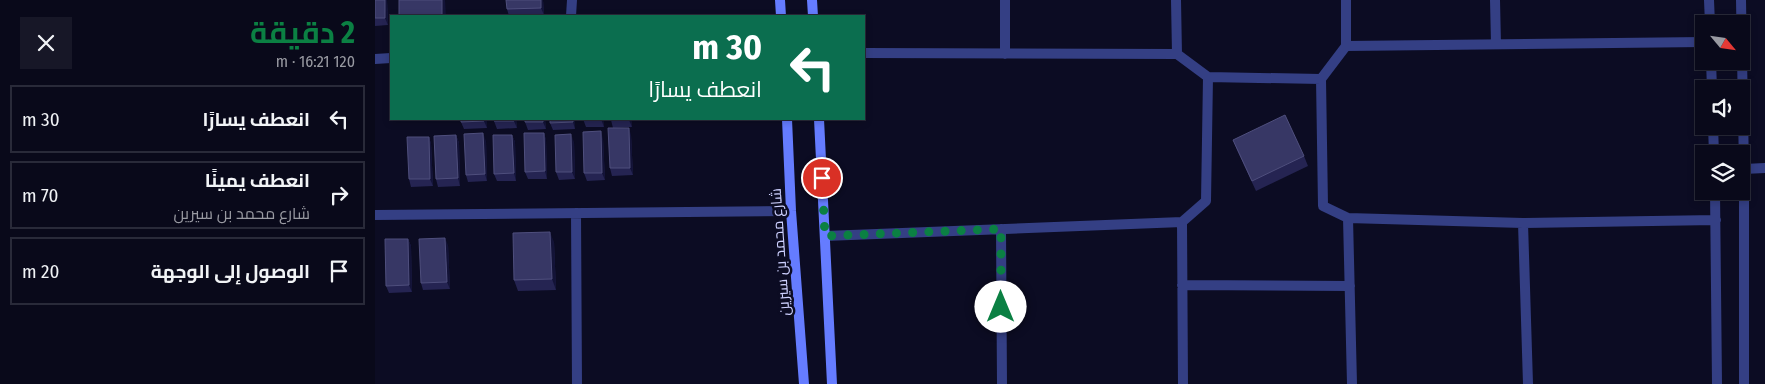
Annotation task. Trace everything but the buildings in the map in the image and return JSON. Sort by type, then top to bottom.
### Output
[{"type":"street","points":[[571,0],[571,15]]},
{"type":"street","points":[[780,0],[781,15]]},
{"type":"street","points":[[812,0],[813,15]]},
{"type":"street","points":[[1005,0],[1005,54]]},
{"type":"street","points":[[1176,0],[1177,54]]},
{"type":"street","points":[[1345,0],[1346,46],[1321,79],[1323,206],[1349,218],[1523,223],[1716,220]]},
{"type":"street","points":[[1495,0],[1496,44]]},
{"type":"street","points":[[1709,0],[1710,15]]},
{"type":"street","points":[[1741,0],[1744,145]]},
{"type":"street","points":[[1346,46],[1695,42]]},
{"type":"street","points":[[865,53],[1177,54],[1208,77],[1321,79]]},
{"type":"street","points":[[375,58],[390,58]]},
{"type":"street","points":[[825,236],[1182,222],[1206,202],[1208,77]]},
{"type":"street","name":"شارع محمد بن سيرين","points":[[787,120],[791,211],[804,384]]},
{"type":"street","points":[[819,120],[832,384]]},
{"type":"street","points":[[1750,168],[1765,168]]},
{"type":"street","points":[[1715,200],[1717,384]]},
{"type":"street","points":[[1744,200],[1744,384]]},
{"type":"street","points":[[375,215],[791,211]]},
{"type":"street","points":[[576,213],[577,384]]},
{"type":"street","points":[[1349,218],[1352,384]]},
{"type":"street","points":[[1182,222],[1183,384]]},
{"type":"street","points":[[1523,223],[1527,384]]},
{"type":"street","points":[[1001,229],[1002,384]]},
{"type":"street","points":[[1182,285],[1350,286]]},
{"type":"route","points":[[822,178],[825,236],[1001,229],[1001,307]]}]
